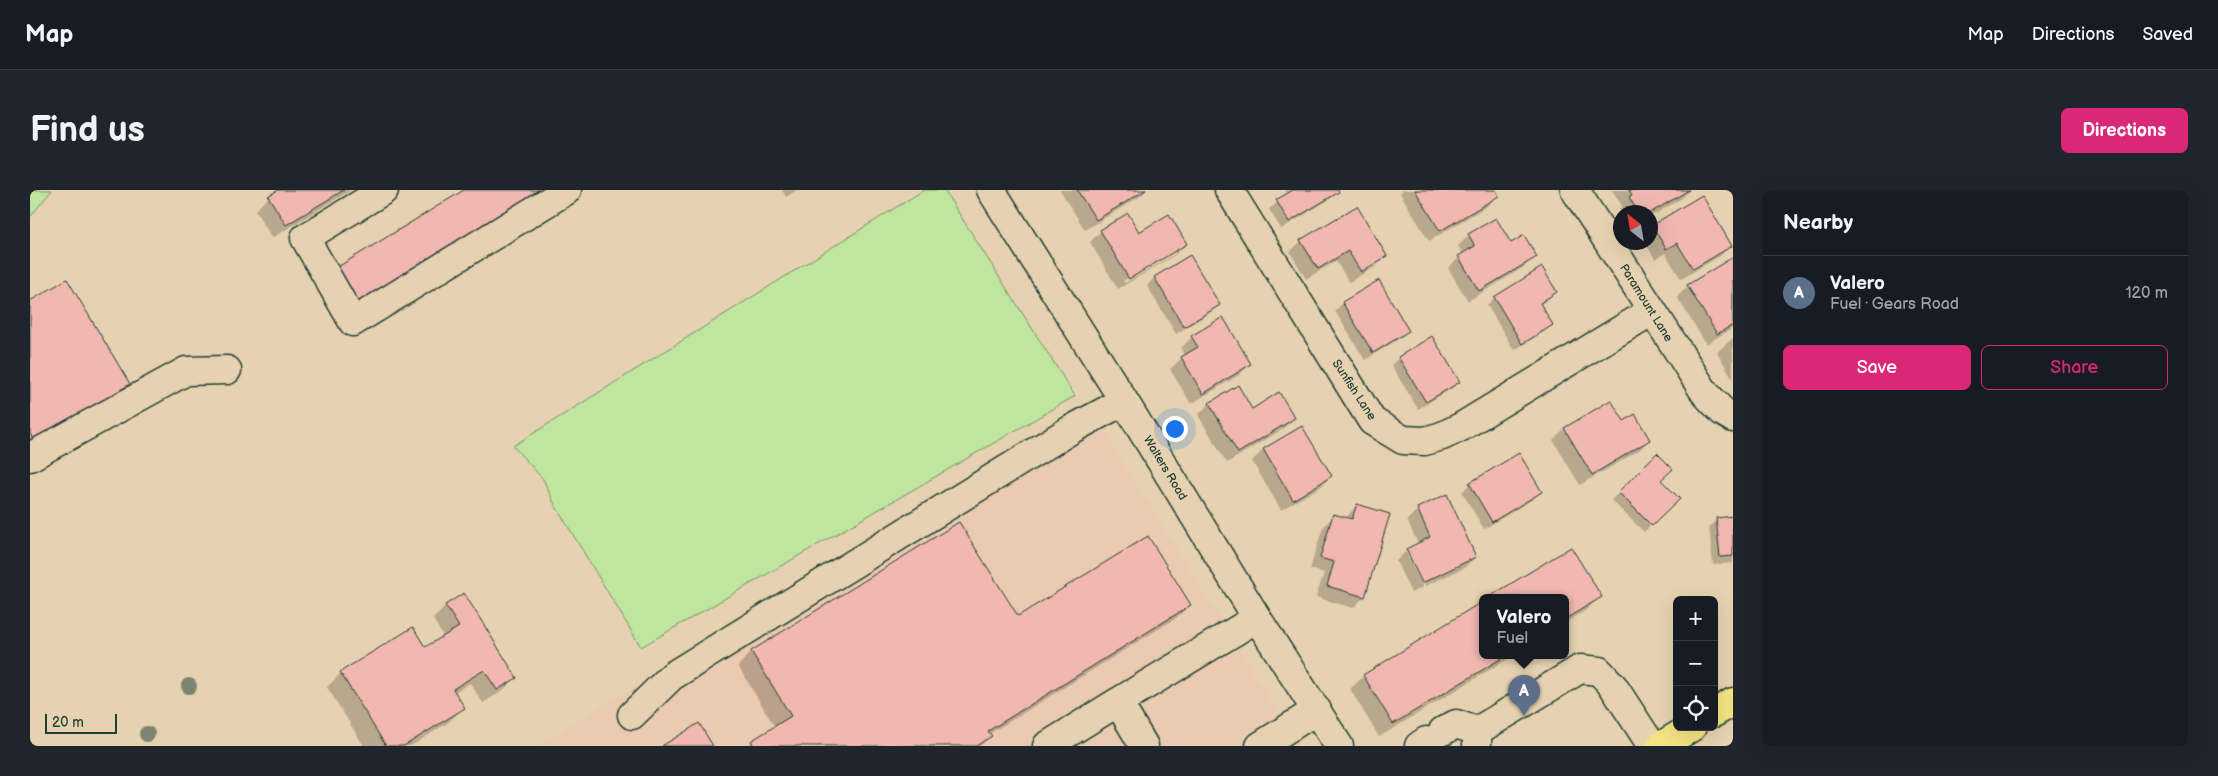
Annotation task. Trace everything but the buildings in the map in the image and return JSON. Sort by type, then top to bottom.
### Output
[{"type":"main road","points":[[1718,711],[1733,702]]},
{"type":"main road","points":[[1661,746],[1685,731]]},
{"type":"street","points":[[384,190],[305,238],[353,322],[567,190]]},
{"type":"street","name":"Walters Road","points":[[991,190],[1124,401],[1257,618],[1340,746]]},
{"type":"street","name":"Sunfish Lane","points":[[1229,190],[1372,421],[1403,440],[1425,441],[1461,428],[1652,311]]},
{"type":"street","name":"Paramount Lane","points":[[1575,190],[1705,393],[1723,412],[1733,418]]},
{"type":"street","points":[[30,458],[186,371],[227,370]]},
{"type":"street","points":[[632,716],[672,676],[1072,429],[1124,401]]},
{"type":"street","points":[[1046,746],[1257,618]]},
{"type":"street","points":[[1429,739],[1456,724],[1477,739],[1580,669],[1599,671],[1604,676],[1613,686],[1652,746]]},
{"type":"street","points":[[1118,702],[1144,746]]},
{"type":"street","points":[[1260,746],[1317,710]]},
{"type":"shaded area","points":[[1088,406],[1298,746],[538,746]]},
{"type":"green space","points":[[30,190],[52,190],[30,217]]},
{"type":"green space","points":[[924,190],[944,190],[1075,396],[641,647],[555,505],[543,479],[513,446]]},
{"type":"place","name":"Valero","points":[[1524,716]]}]
